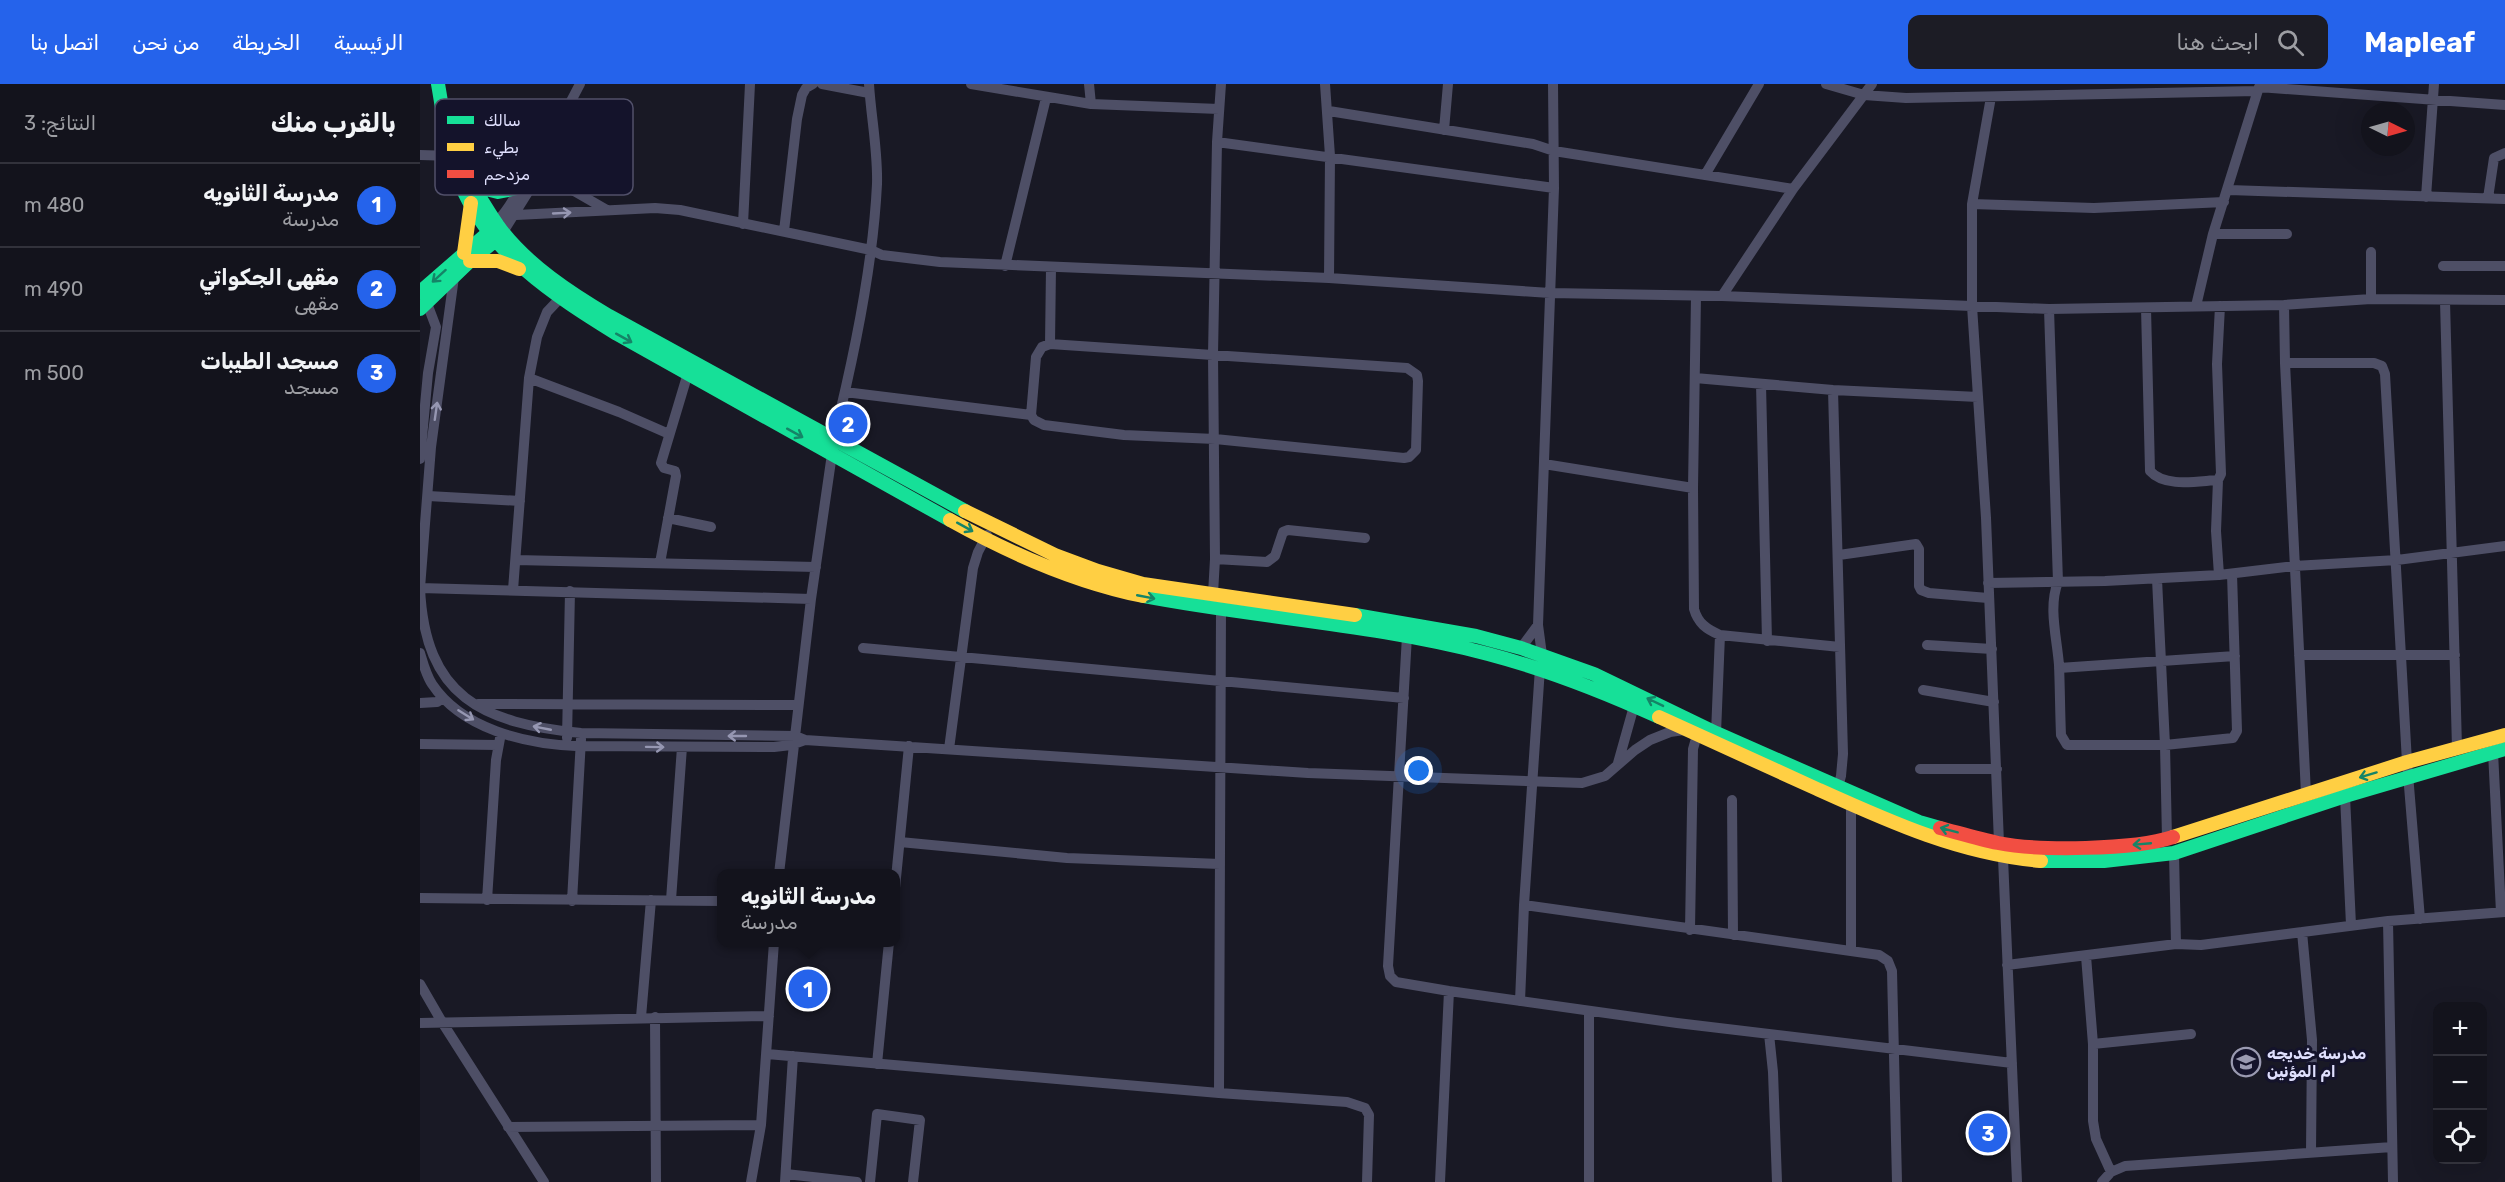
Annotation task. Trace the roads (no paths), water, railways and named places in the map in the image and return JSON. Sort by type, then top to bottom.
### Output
[{"type":"main road","points":[[438,84],[441,99]]},
{"type":"main road","points":[[467,195],[529,274]]},
{"type":"main road","points":[[478,195],[496,232],[527,256],[564,294],[595,308],[756,403],[832,454],[988,532],[1116,578],[1353,614],[1594,674],[1716,733],[1919,822],[1999,843],[2065,848],[2148,843],[2167,839],[2408,762],[2505,735]]},
{"type":"main road","points":[[422,299],[454,277],[467,257],[471,203]]},
{"type":"main road","points":[[422,299],[496,232]]},
{"type":"main road","points":[[467,257],[498,261],[529,274],[688,373],[834,437],[1061,574],[1102,588],[1221,610],[1407,636],[1451,638],[1521,648],[1565,676],[1923,837],[2003,858],[2057,863],[2104,861],[2174,853],[2345,796],[2499,750]]},
{"type":"street","points":[[572,99],[580,84]]},
{"type":"street","points":[[743,224],[750,84]]},
{"type":"street","points":[[784,231],[797,119],[802,95],[806,87],[813,84]]},
{"type":"street","points":[[822,84],[869,88],[877,171],[871,250],[845,392],[834,437]]},
{"type":"street","points":[[971,84],[1016,88],[1046,98],[1091,104],[1219,109]]},
{"type":"street","points":[[1089,84],[1091,104]]},
{"type":"street","points":[[1213,594],[1215,439],[1213,356],[1217,142],[1221,84]]},
{"type":"street","points":[[1326,84],[1330,156],[1329,278]]},
{"type":"street","points":[[1444,130],[1448,84]]},
{"type":"street","points":[[1520,1001],[1524,905],[1541,662],[1538,625],[1554,188],[1553,84]]},
{"type":"street","points":[[1705,175],[1759,84]]},
{"type":"street","points":[[1826,84],[1864,95],[1906,98],[2258,88],[2396,98],[2433,98],[2505,105]]},
{"type":"street","points":[[1722,296],[1793,189],[1872,84]]},
{"type":"street","points":[[2426,197],[2434,84]]},
{"type":"street","points":[[2196,306],[2213,234],[2229,190],[2258,88]]},
{"type":"street","points":[[1991,97],[1972,204],[1972,306],[1992,649],[1999,843]]},
{"type":"street","points":[[1005,266],[1046,98]]},
{"type":"street","points":[[1329,111],[1793,189]]},
{"type":"street","points":[[1217,142],[1554,188]]},
{"type":"street","points":[[2488,198],[2494,158],[2505,153]]},
{"type":"street","points":[[420,155],[435,158]]},
{"type":"street","points":[[2229,190],[2505,200]]},
{"type":"street","points":[[496,232],[517,195]]},
{"type":"street","points":[[496,232],[516,215],[527,195]]},
{"type":"street","points":[[581,195],[607,210]]},
{"type":"street","points":[[1972,204],[2094,208],[2224,202]]},
{"type":"street","points":[[516,215],[674,209],[871,250],[882,255],[940,262],[1215,272],[1550,293],[1722,296],[2049,309],[2220,306],[2372,299],[2505,300]]},
{"type":"street","points":[[2213,234],[2287,234]]},
{"type":"street","points":[[2371,252],[2372,299]]},
{"type":"street","points":[[2443,266],[2505,266]]},
{"type":"street","points":[[1050,344],[1051,267]]},
{"type":"street","points":[[420,459],[426,447],[441,374],[450,321],[454,277]]},
{"type":"street","points":[[513,590],[529,378],[537,337],[547,312],[564,294]]},
{"type":"street","points":[[1696,296],[1694,609],[1702,626],[1720,635],[1840,647]]},
{"type":"street","points":[[422,299],[436,327],[424,372],[428,496],[420,588],[421,611],[436,662],[453,688],[474,704],[502,718],[548,730],[581,733],[798,740],[1083,760],[1220,766],[1399,778],[1532,782],[1589,782],[1605,776],[1635,750],[1659,736],[1680,730],[1693,733],[1690,930]]},
{"type":"street","points":[[2445,301],[2457,748]]},
{"type":"street","points":[[2284,304],[2306,794]]},
{"type":"street","points":[[2218,574],[2216,531],[2218,480],[2222,463],[2217,364],[2220,306]]},
{"type":"street","points":[[2146,308],[2150,471],[2156,476],[2179,482],[2218,480]]},
{"type":"street","points":[[2049,309],[2058,582],[2054,594],[2054,624],[2059,668],[2061,735],[2067,745],[2165,745],[2233,738],[2237,731],[2232,574]]},
{"type":"street","points":[[845,392],[1031,415],[1038,422],[1050,426],[1124,435],[1215,439],[1409,457],[1416,450],[1419,381],[1417,375],[1407,368],[1050,344],[1042,347],[1036,357],[1031,415]]},
{"type":"street","points":[[2285,363],[2374,363],[2382,366],[2387,382],[2408,762],[2421,919]]},
{"type":"street","points":[[424,372],[441,374]]},
{"type":"street","points":[[660,563],[676,473],[663,467],[661,463],[688,373]]},
{"type":"street","points":[[529,378],[619,412],[669,434]]},
{"type":"street","points":[[1695,378],[1833,390],[1978,398]]},
{"type":"street","points":[[1761,384],[1767,641]]},
{"type":"street","points":[[1833,390],[1844,754],[1838,787]]},
{"type":"street","points":[[781,869],[798,740],[798,705],[811,599],[832,454]]},
{"type":"street","points":[[1544,464],[1693,488]]},
{"type":"street","points":[[428,496],[520,501]]},
{"type":"street","points":[[668,518],[711,527]]},
{"type":"street","points":[[1215,559],[1267,562],[1275,556],[1283,532],[1288,530],[1365,538]]},
{"type":"street","points":[[949,749],[973,568],[988,532]]},
{"type":"street","points":[[1839,555],[1916,544],[1919,549],[1919,586],[1922,590],[1929,593],[1988,598]]},
{"type":"street","points":[[1988,583],[2157,579],[2232,574],[2294,566],[2397,560],[2505,546]]},
{"type":"street","points":[[516,560],[816,567]]},
{"type":"street","points":[[2157,579],[2167,839]]},
{"type":"street","points":[[420,588],[811,599]]},
{"type":"street","points":[[567,746],[570,591]]},
{"type":"street","points":[[1219,1093],[1221,610]]},
{"type":"street","points":[[1521,648],[1538,625]]},
{"type":"street","points":[[1716,733],[1720,635]]},
{"type":"street","points":[[1407,636],[1388,972],[1392,979],[1400,983],[1449,992],[2012,1064]]},
{"type":"street","points":[[1927,645],[1992,649]]},
{"type":"street","points":[[863,648],[960,655],[1067,668],[1404,698]]},
{"type":"street","points":[[420,654],[431,682],[443,698],[466,717],[501,732],[544,743],[567,746],[785,746],[798,740]]},
{"type":"street","points":[[2299,656],[2455,655]]},
{"type":"street","points":[[2059,668],[2235,656]]},
{"type":"street","points":[[1923,690],[1994,702]]},
{"type":"street","points":[[420,703],[437,702],[443,698]]},
{"type":"street","points":[[474,704],[798,705]]},
{"type":"street","points":[[1618,763],[1634,706]]},
{"type":"street","points":[[487,900],[498,745],[501,732]]},
{"type":"street","points":[[572,901],[581,733]]},
{"type":"street","points":[[420,744],[498,745]]},
{"type":"street","points":[[897,869],[909,746]]},
{"type":"street","points":[[671,900],[682,747]]},
{"type":"street","points":[[2007,964],[2176,944],[2201,945],[2388,921],[2503,912],[2499,750]]},
{"type":"street","points":[[1920,769],[1997,769]]},
{"type":"street","points":[[2345,796],[2351,925]]},
{"type":"street","points":[[1732,800],[1733,934]]},
{"type":"street","points":[[1851,805],[1851,951]]},
{"type":"street","points":[[900,842],[1067,858],[1220,864]]},
{"type":"street","points":[[2174,853],[2176,944]]},
{"type":"street","points":[[2003,858],[2017,1182]]},
{"type":"street","points":[[420,898],[717,901]]},
{"type":"street","points":[[641,1017],[651,900]]},
{"type":"street","points":[[1524,905],[1879,955],[1886,959],[1891,965],[1897,1182]]},
{"type":"street","points":[[2388,921],[2393,1182]]},
{"type":"street","points":[[2302,932],[2312,1040],[2311,1152]]},
{"type":"street","points":[[751,1182],[761,1125],[774,947]]},
{"type":"street","points":[[878,1064],[889,947]]},
{"type":"street","points":[[2086,956],[2093,1044],[2093,1121],[2096,1139],[2111,1172]]},
{"type":"street","points":[[420,984],[544,1182]]},
{"type":"street","points":[[1440,1182],[1449,992]]},
{"type":"street","points":[[1589,1011],[1589,1182]]},
{"type":"street","points":[[420,1023],[769,1016]]},
{"type":"street","points":[[655,1017],[656,1182]]},
{"type":"street","points":[[1769,1034],[1773,1072],[1777,1182]]},
{"type":"street","points":[[2093,1044],[2191,1034]]},
{"type":"street","points":[[767,1053],[1219,1093],[1347,1102],[1365,1108],[1370,1122],[1367,1182]]},
{"type":"street","points":[[792,1056],[785,1178],[871,1182],[877,1114],[920,1120],[913,1182]]},
{"type":"street","points":[[508,1127],[761,1125]]},
{"type":"street","points":[[2102,1182],[2111,1172],[2125,1166],[2392,1147]]},
{"type":"place","name":"مقهى الجكواتي","points":[[848,424]]},
{"type":"place","name":"مدرسة الثانويه","points":[[808,989]]},
{"type":"place","name":"مدرسة خديجه ام المؤنين","points":[[2246,1062]]},
{"type":"place","name":"مسجد الطيبات","points":[[1988,1133]]}]
